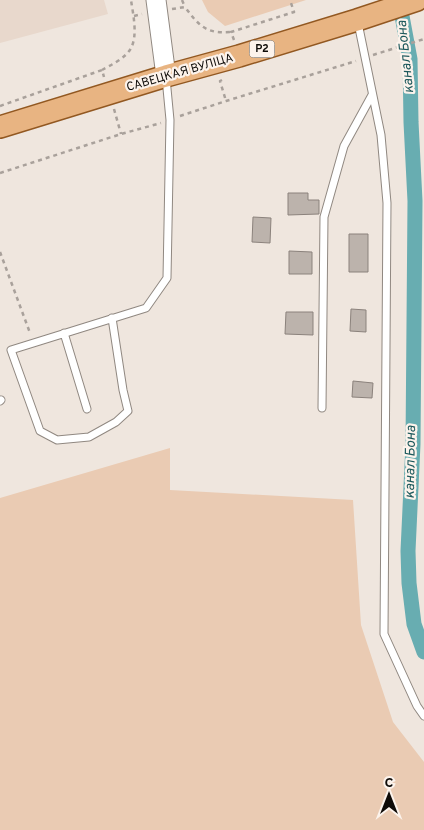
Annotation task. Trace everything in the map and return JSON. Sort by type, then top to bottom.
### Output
[{"type":"main road","name":"САВЕЦКАЯ ВУЛІЦА","points":[[0,127],[166,76],[239,56],[417,0]]},
{"type":"main road","points":[[157,6],[166,76]]},
{"type":"lane","points":[[357,20],[380,135],[387,203],[384,634],[417,706],[424,716]]},
{"type":"lane","points":[[112,318],[128,411],[116,422],[89,437],[57,440],[40,431],[11,350],[112,318],[146,308],[167,278],[170,120],[166,76]]},
{"type":"lane","points":[[322,408],[324,217],[344,146],[372,94]]},
{"type":"lane","points":[[64,333],[87,409]]},
{"type":"path","points":[[102,70],[118,61],[131,48],[135,31],[131,0]]},
{"type":"path","points":[[182,0],[196,22],[205,28],[221,33],[231,32]]},
{"type":"path","points":[[134,16],[157,6],[185,7]]},
{"type":"path","points":[[0,173],[424,39]]},
{"type":"path","points":[[0,252],[34,343]]},
{"type":"shaded area","points":[[0,0],[104,0],[108,14],[0,43]]},
{"type":"shaded area","points":[[202,0],[306,0],[225,26],[208,12]]},
{"type":"shaded area","points":[[170,448],[170,490],[353,500],[361,625],[393,722],[424,762],[424,830],[0,830],[0,498]]},
{"type":"building","points":[[288,193],[308,193],[308,200],[319,200],[319,214],[288,215]]},
{"type":"building","points":[[253,217],[271,218],[270,243],[252,242]]},
{"type":"building","points":[[349,234],[368,234],[368,272],[349,272]]},
{"type":"building","points":[[289,251],[312,252],[312,274],[289,274]]},
{"type":"building","points":[[351,309],[366,310],[366,332],[350,331]]},
{"type":"building","points":[[286,312],[313,312],[313,335],[285,334]]},
{"type":"building","points":[[353,381],[373,383],[372,398],[352,397]]},
{"type":"waterway","name":"канал Бона","points":[[399,0],[410,59],[415,201],[413,444],[408,551],[409,583],[414,624],[424,652]]}]
